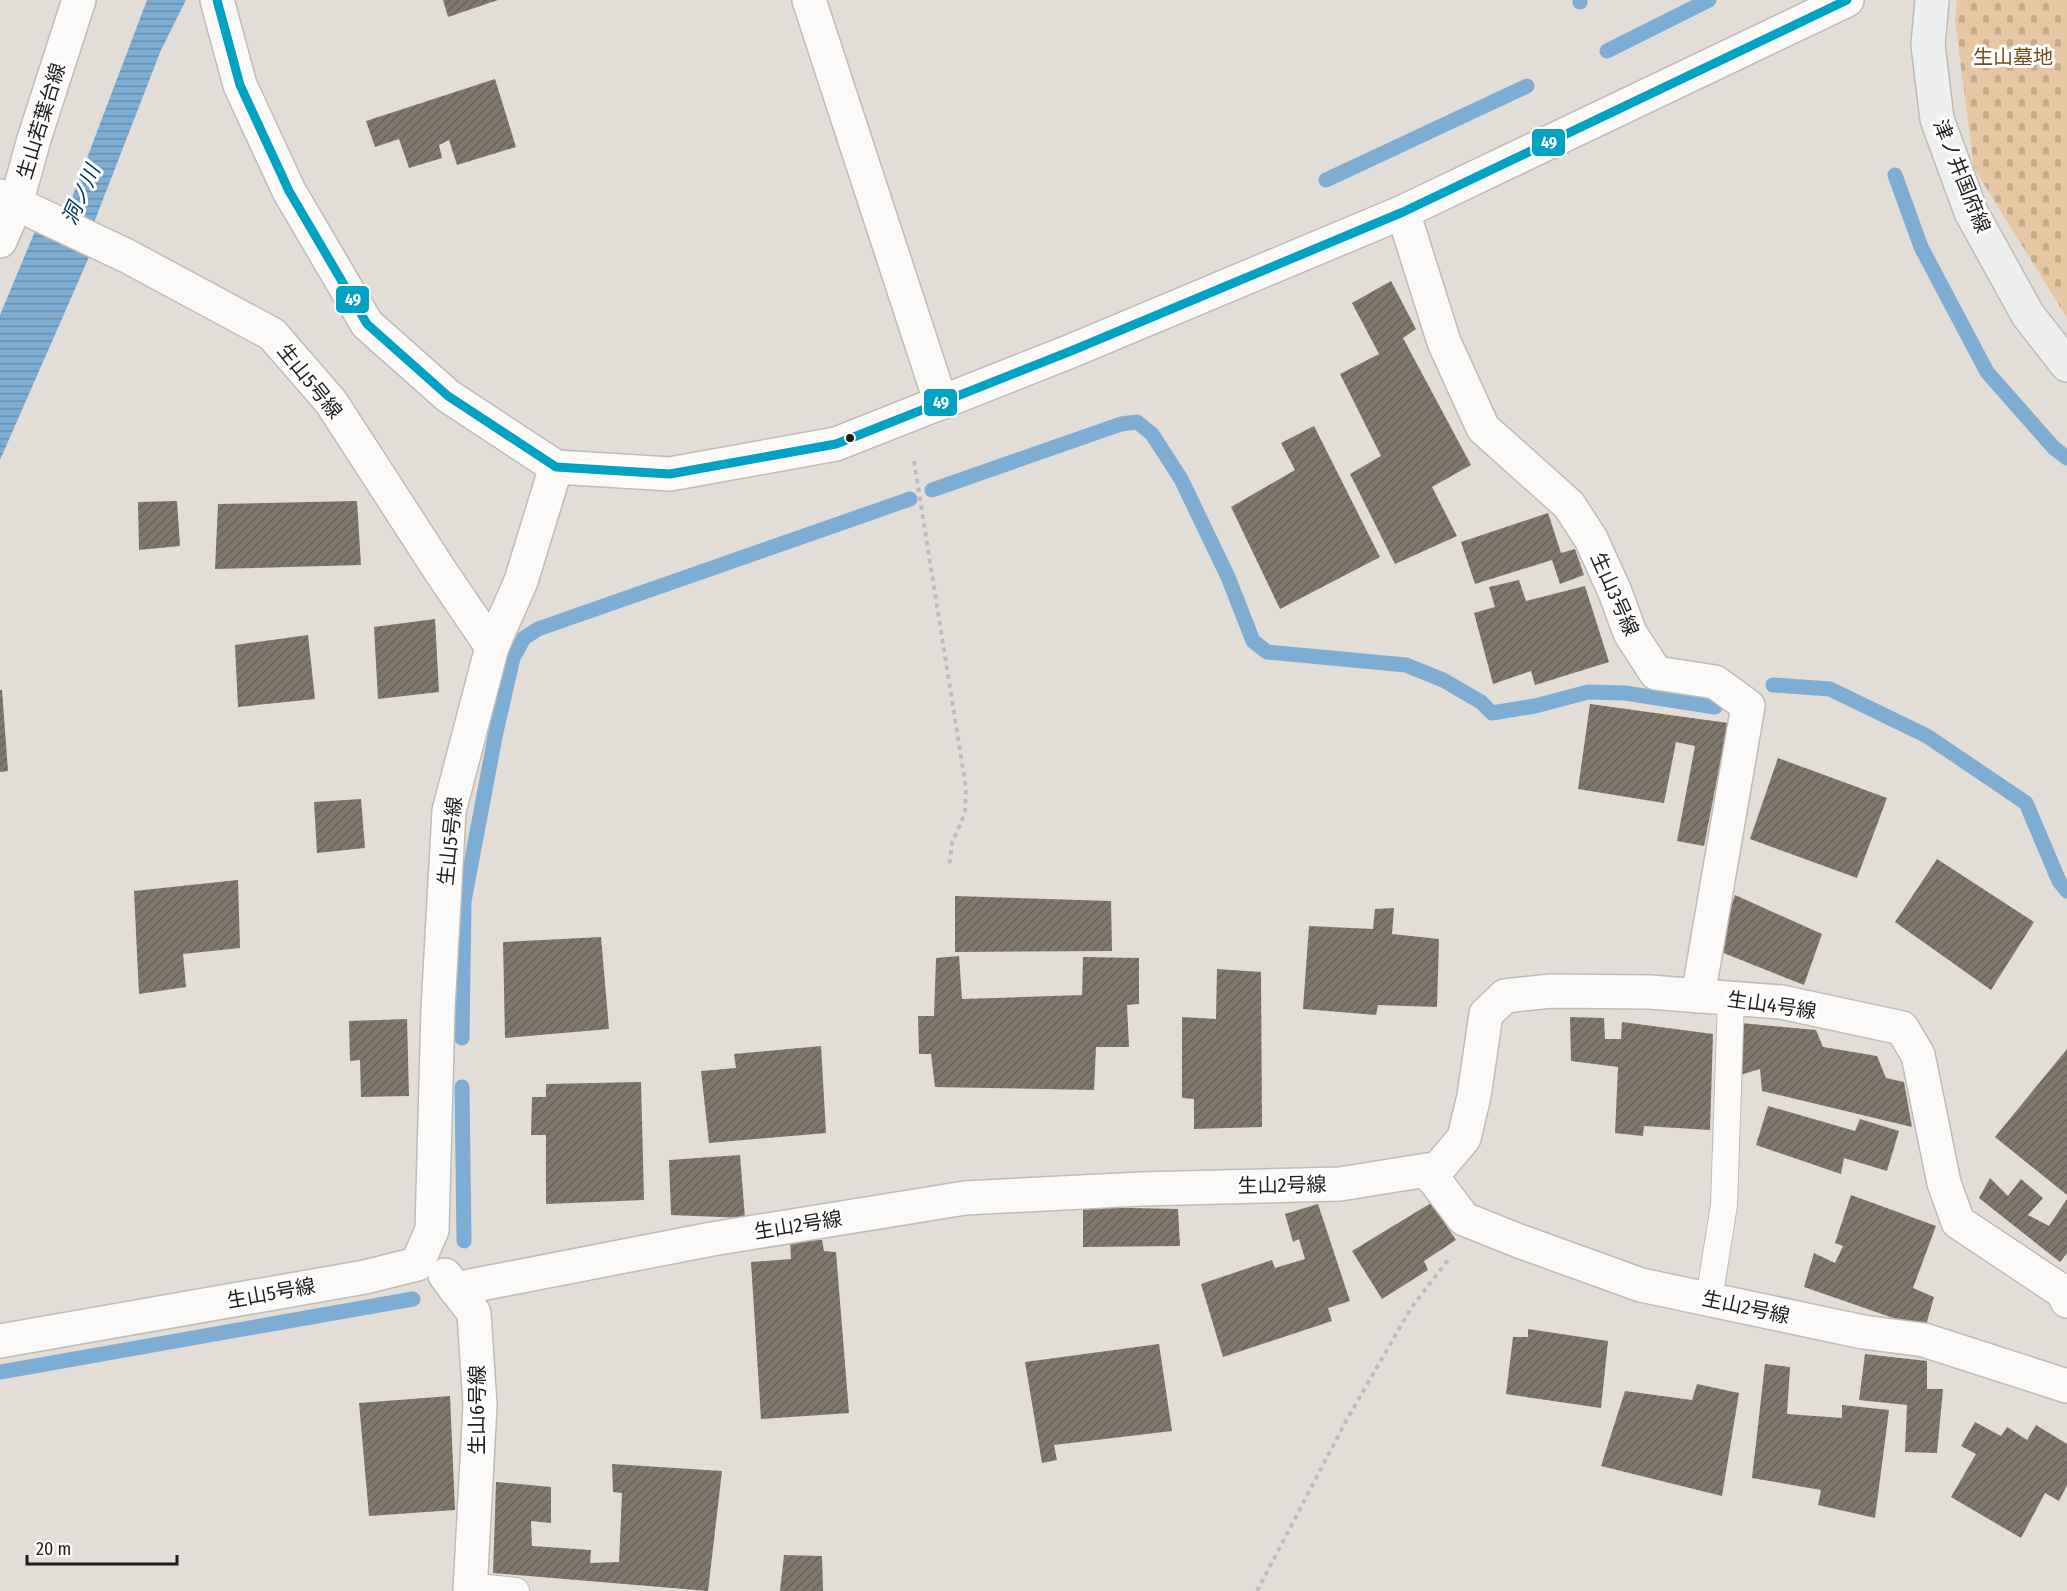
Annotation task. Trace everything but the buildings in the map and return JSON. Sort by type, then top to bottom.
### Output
[{"type":"main road","name":"津ノ井国府線","points":[[1932,0],[1928,45],[1937,119],[1971,212],[2028,315],[2067,365]]},
{"type":"street","name":"生山若葉台線","points":[[0,241],[8,200],[34,139],[79,0]]},
{"type":"street","points":[[217,0],[240,85],[289,191],[367,324],[448,396],[556,467],[670,474],[836,444],[940,403],[1403,212],[1847,0]]},
{"type":"street","points":[[809,0],[940,403]]},
{"type":"street","name":"生山5号線","points":[[0,1341],[365,1277],[417,1264],[432,1230],[438,1009],[450,812],[492,647],[332,402],[272,334],[127,255],[8,200]]},
{"type":"street","name":"生山3号線","points":[[1403,212],[1444,342],[1483,428],[1569,505],[1591,539],[1615,592],[1630,633],[1656,673],[1716,682],[1748,706],[1698,996]]},
{"type":"street","points":[[492,647],[521,581],[556,467]]},
{"type":"street","name":"生山4号線","points":[[1431,1177],[1464,1138],[1474,1096],[1486,1014],[1505,996],[1551,991],[1649,992],[1781,1002],[1902,1028],[1918,1054],[1944,1184],[1958,1222],[2063,1292],[2067,1300]]},
{"type":"street","name":"生山2号線","points":[[455,1289],[712,1239],[965,1198],[1141,1189],[1340,1184],[1427,1170],[1464,1219],[1641,1285],[1863,1332],[1924,1340],[2067,1386]]},
{"type":"street","name":"生山6号線","points":[[424,1246],[474,1313],[480,1405],[470,1588]]},
{"type":"lane","points":[[1709,1299],[1724,1205],[1731,999]]},
{"type":"lane","points":[[470,1588],[516,1591]]},
{"type":"path","points":[[905,417],[920,486],[929,562],[966,788],[965,813],[952,843],[949,867]]},
{"type":"path","points":[[1257,1591],[1346,1421],[1411,1308],[1477,1224]]},
{"type":"green space","name":"生山墓地","points":[[1957,0],[2067,0],[2067,318],[1974,168],[1955,20]]},
{"type":"water","name":"洞ノ川","points":[[147,0],[186,0],[161,50],[95,220],[89,257],[0,460],[0,315],[35,231],[68,208]]},
{"type":"waterway","points":[[1607,51],[1709,0]]},
{"type":"waterway","points":[[1326,180],[1527,86]]},
{"type":"waterway","points":[[1895,175],[1921,247],[1987,372],[2054,448],[2067,458]]},
{"type":"waterway","points":[[932,490],[1121,424],[1137,422],[1152,434],[1181,479],[1228,577],[1253,641],[1267,652],[1406,665],[1443,680],[1481,702],[1492,713],[1535,706],[1588,692],[1625,693],[1715,707]]},
{"type":"waterway","points":[[462,1038],[464,901],[496,732],[513,658],[524,638],[538,629],[910,499]]},
{"type":"waterway","points":[[1773,685],[1830,689],[1927,736],[2026,803],[2059,881],[2067,891]]},
{"type":"waterway","points":[[462,1087],[464,1241]]},
{"type":"waterway","points":[[0,1372],[413,1299]]},
{"type":"transit line","name":"49","points":[[217,0],[240,85],[289,191],[367,324],[448,396],[556,467],[670,474],[836,444],[1071,351],[1403,212],[1847,0]]}]
